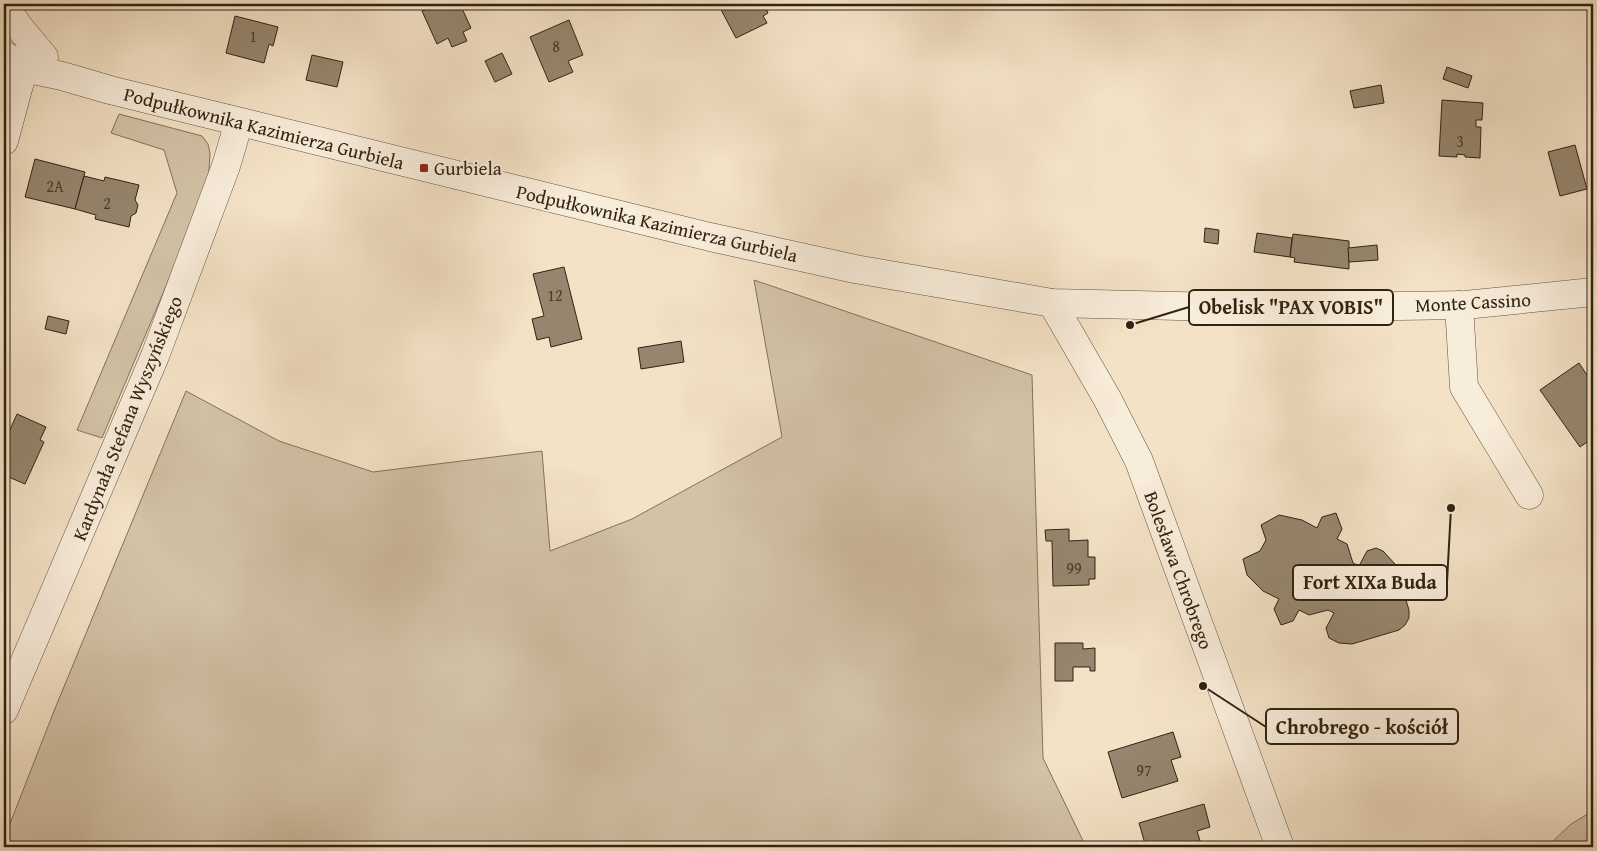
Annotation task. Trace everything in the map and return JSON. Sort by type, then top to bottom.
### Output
[{"type":"street","points":[[4,5],[20,55],[4,141]]},
{"type":"street","name":"Podpułkownika Kazimierza Gurbiela","points":[[20,55],[62,76],[110,90],[501,186],[855,269],[1052,303]]},
{"type":"street","name":"Kardynała Stefana Wyszyńskiego","points":[[4,710],[155,356],[226,166],[240,122]]},
{"type":"street","name":"Monte Cassino","points":[[1052,303],[1263,308],[1459,305],[1593,292]]},
{"type":"street","name":"Bolesława Chrobrego","points":[[1052,303],[1108,400],[1139,461],[1280,847]]},
{"type":"street","points":[[1459,305],[1464,387],[1529,495]]},
{"type":"shaded area","points":[[119,114],[202,136],[208,144],[210,153],[209,171],[196,215],[102,438],[77,430],[177,193],[164,150],[111,133]]},
{"type":"shaded area","points":[[754,280],[1032,375],[1043,758],[1086,847],[4,847],[4,839],[54,711],[186,391],[279,441],[373,472],[542,451],[550,551],[632,519],[782,437]]},
{"type":"shaded area","points":[[1593,811],[1593,847],[1547,847],[1571,824]]},
{"type":"building","points":[[439,4],[443,9],[454,4],[460,4],[471,28],[463,32],[467,41],[452,47],[448,38],[437,44],[422,11]]},
{"type":"building","points":[[718,4],[764,4],[768,13],[763,16],[767,23],[736,38]]},
{"type":"building","points":[[235,16],[278,27],[273,46],[269,44],[264,63],[226,53]]},
{"type":"building","points":[[569,20],[583,55],[568,61],[573,72],[549,82],[530,37]]},
{"type":"building","points":[[502,53],[512,74],[495,82],[485,61]]},
{"type":"building","points":[[312,55],[343,62],[337,87],[306,80]]},
{"type":"building","points":[[1447,67],[1472,76],[1468,88],[1443,79]]},
{"type":"building","points":[[1381,85],[1384,103],[1354,108],[1350,91]]},
{"type":"building","points":[[1442,100],[1483,103],[1482,120],[1476,120],[1476,127],[1481,127],[1480,158],[1465,157],[1465,155],[1457,154],[1457,157],[1439,156]]},
{"type":"building","points":[[1575,145],[1587,189],[1560,196],[1548,152]]},
{"type":"building","points":[[35,159],[85,172],[75,209],[25,197]]},
{"type":"building","points":[[84,176],[104,181],[105,177],[139,185],[135,200],[138,205],[136,213],[131,216],[129,227],[95,219],[96,215],[75,209]]},
{"type":"building","points":[[1205,228],[1219,230],[1218,244],[1204,242]]},
{"type":"building","points":[[1257,233],[1292,238],[1290,257],[1254,252]]},
{"type":"building","points":[[1293,234],[1349,241],[1349,269],[1294,262],[1295,258],[1290,257]]},
{"type":"building","points":[[1377,245],[1378,260],[1349,262],[1348,248]]},
{"type":"building","points":[[564,267],[582,339],[551,347],[549,337],[537,340],[532,319],[544,316],[533,274]]},
{"type":"building","points":[[48,316],[69,321],[66,334],[45,329]]},
{"type":"building","points":[[681,341],[684,362],[641,369],[638,348]]},
{"type":"building","points":[[1579,363],[1593,384],[1593,438],[1580,447],[1540,390]]},
{"type":"building","points":[[17,414],[46,427],[40,440],[44,442],[25,484],[4,475],[4,443]]},
{"type":"building","points":[[1336,513],[1342,529],[1337,539],[1347,544],[1353,563],[1359,566],[1367,551],[1376,548],[1383,551],[1395,564],[1409,610],[1409,618],[1399,630],[1352,644],[1339,643],[1329,638],[1326,628],[1334,613],[1328,610],[1309,615],[1299,610],[1293,621],[1281,625],[1274,609],[1279,599],[1263,591],[1247,575],[1243,559],[1260,551],[1266,540],[1261,525],[1279,515],[1302,520],[1317,528],[1322,517]]},
{"type":"building","points":[[1069,529],[1069,541],[1088,540],[1088,557],[1095,557],[1095,579],[1089,579],[1089,585],[1053,586],[1052,541],[1046,541],[1045,530]]},
{"type":"building","points":[[1055,643],[1083,643],[1083,649],[1095,648],[1095,671],[1090,671],[1090,667],[1073,667],[1073,681],[1055,681]]},
{"type":"building","points":[[1173,732],[1181,757],[1171,760],[1178,781],[1122,798],[1108,752]]},
{"type":"building","points":[[1204,804],[1210,827],[1197,831],[1202,847],[1146,847],[1139,823]]},
{"type":"place","name":"Gurbiela","points":[[424,168]]},
{"type":"place","name":"Obelisk \"PAX VOBIS\"","points":[[1130,325]]},
{"type":"place","name":"Fort XIXa Buda","points":[[1451,508]]},
{"type":"place","name":"Chrobrego - kościół","points":[[1203,686]]}]
